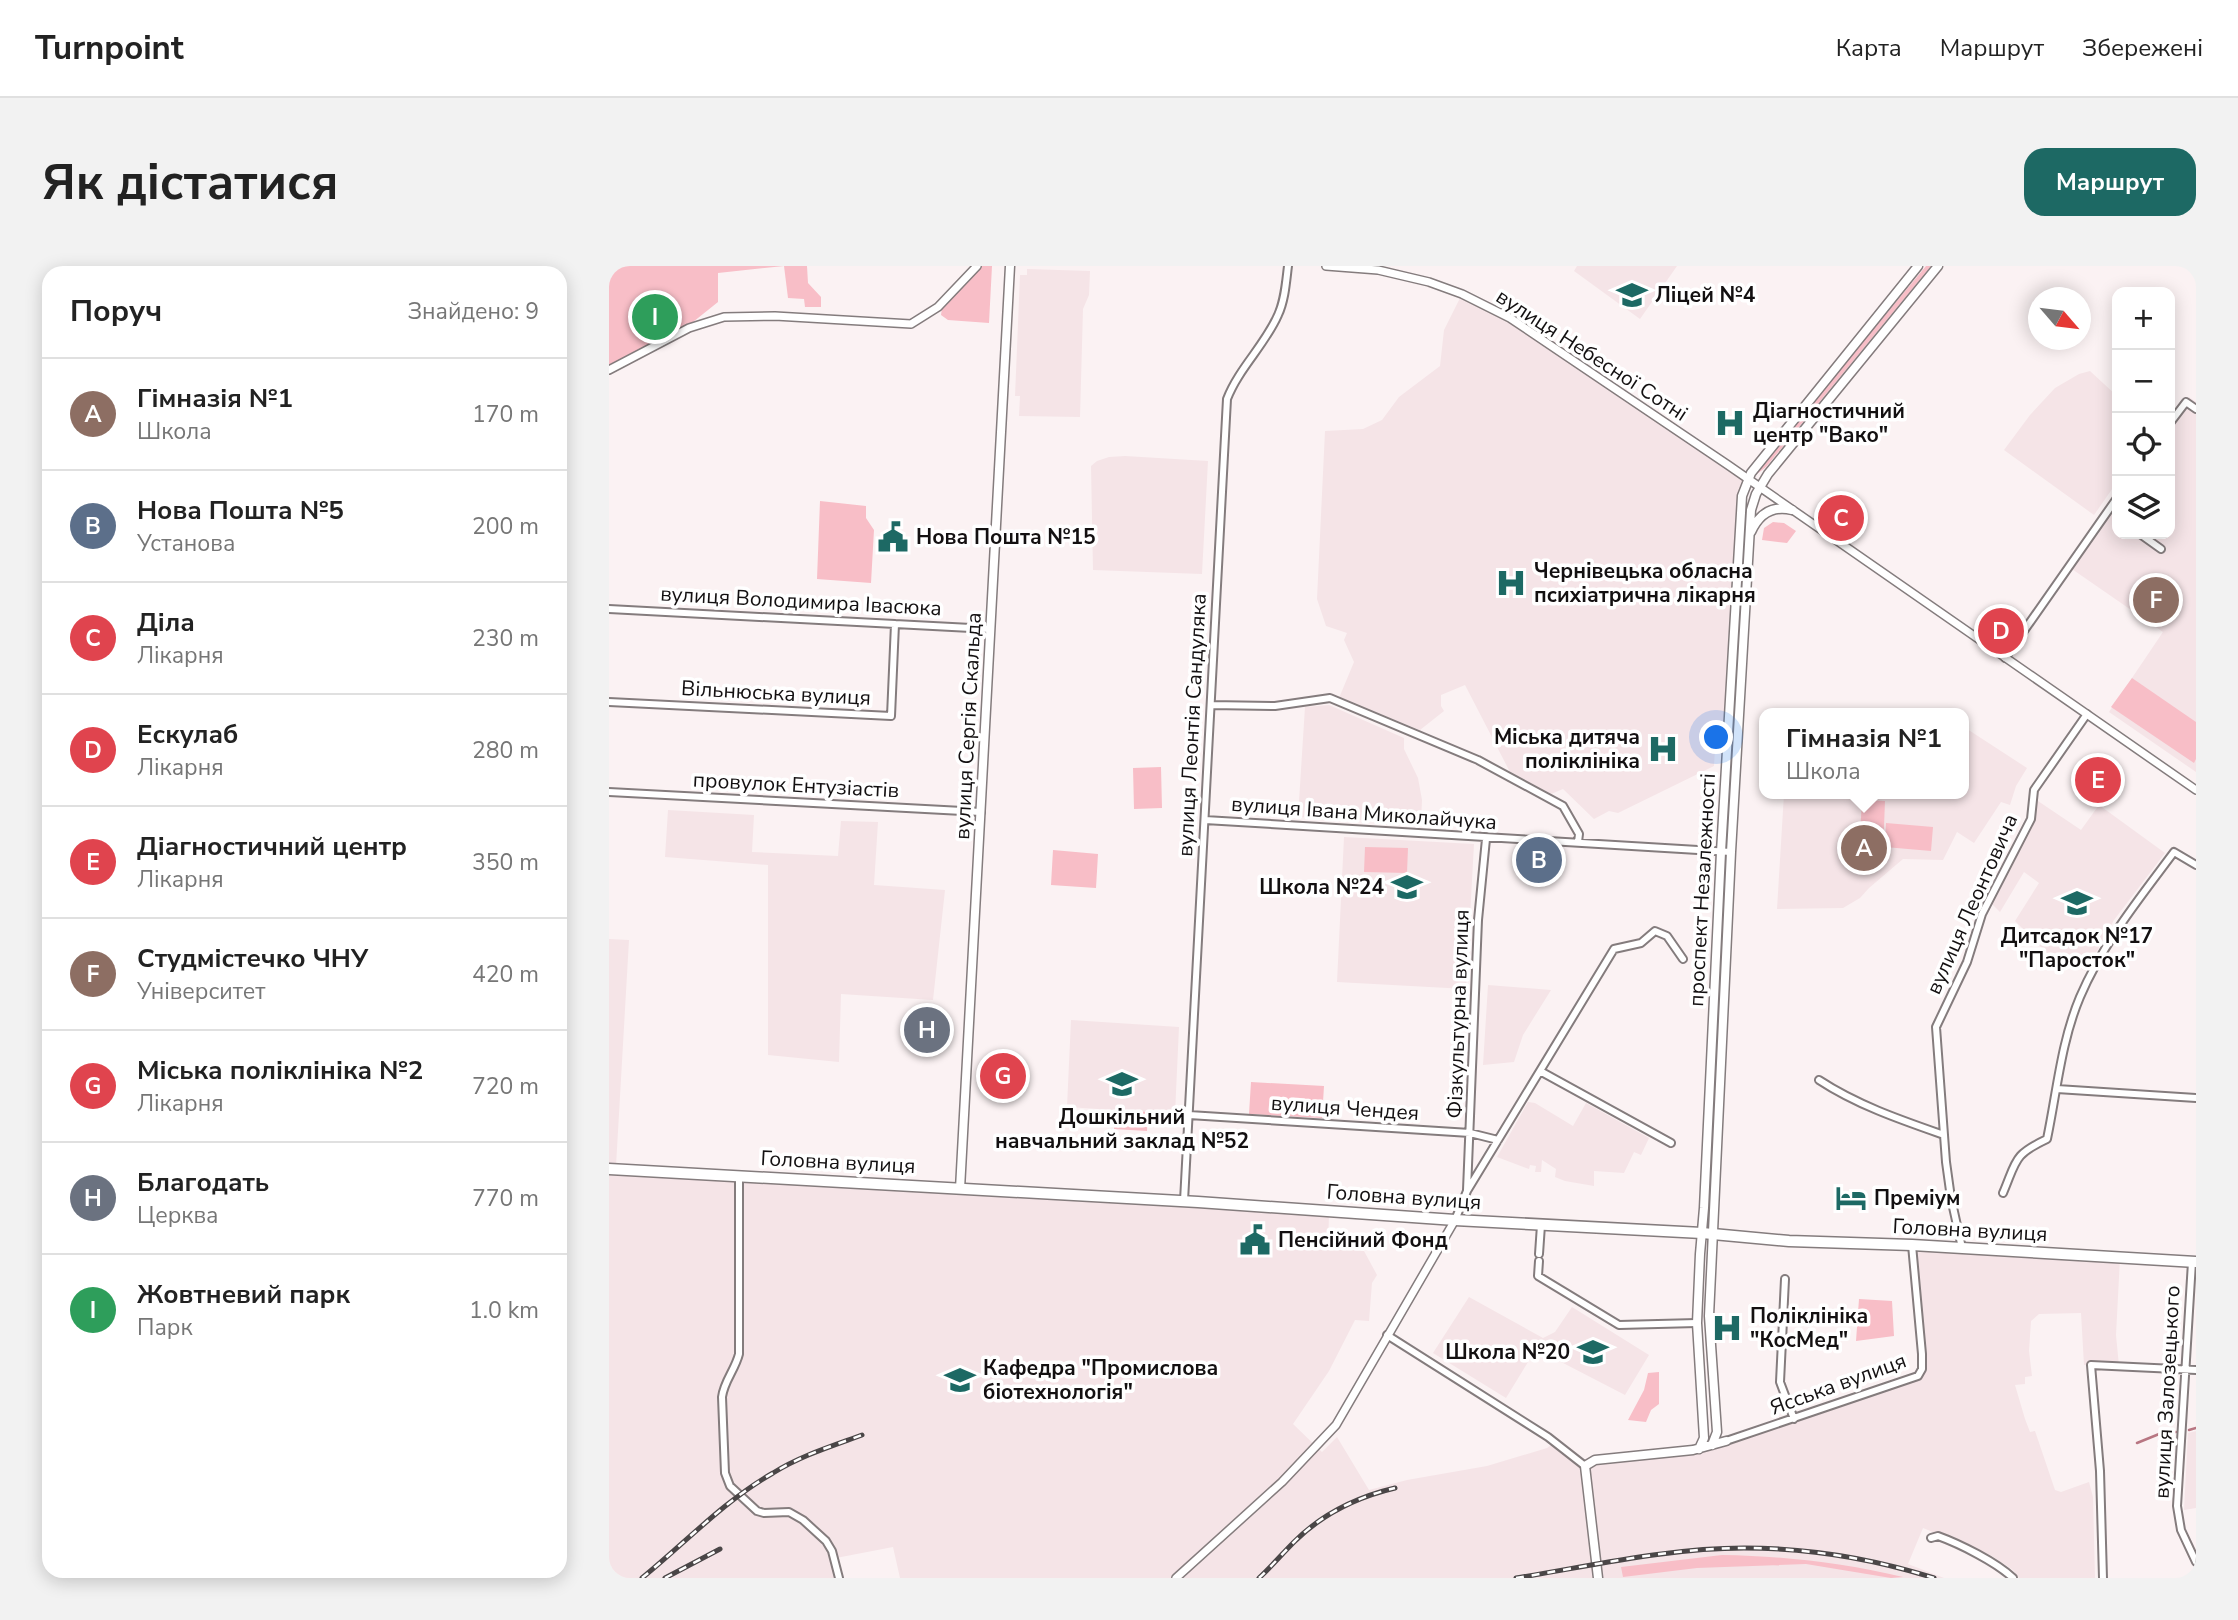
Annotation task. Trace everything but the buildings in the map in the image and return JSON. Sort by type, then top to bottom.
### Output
[{"type":"main road","name":"вулиця Сергія Скальда","points":[[960,1189],[1010,266]]},
{"type":"main road","name":"проспект Незалежності","points":[[1712,1445],[1717,1432],[1709,1316],[1708,1233],[1721,852],[1742,496],[1747,479],[1918,266]]},
{"type":"main road","name":"проспект Незалежності","points":[[1699,1449],[1704,1438],[1697,1323],[1708,1233],[1748,538],[1754,498],[1759,487],[1817,413],[1938,266]]},
{"type":"main road","points":[[1748,538],[1762,514],[1779,508],[1792,510]]},
{"type":"main road","name":"Головна вулиця","points":[[609,1168],[1708,1233],[1789,1241],[1912,1245],[2194,1262]]},
{"type":"main road","points":[[1717,1432],[1719,1437],[1726,1441]]},
{"type":"main road","points":[[1598,1578],[1585,1466],[1595,1460],[1699,1449],[1726,1441]]},
{"type":"street","points":[[609,370],[689,328],[724,317],[775,316],[911,324],[938,307],[977,266]]},
{"type":"street","name":"вулиця Леонтія Сандуляка","points":[[1184,1201],[1227,399],[1236,379],[1277,317],[1282,305],[1288,266]]},
{"type":"street","name":"вулиця Небесної Сотні","points":[[1327,266],[1378,270],[1462,293],[1535,333],[2196,790]]},
{"type":"street","points":[[2175,416],[2186,402],[2196,409]]},
{"type":"street","points":[[2005,658],[2112,505]]},
{"type":"street","points":[[2108,511],[2112,514]]},
{"type":"street","points":[[2147,539],[2161,549]]},
{"type":"street","name":"вулиця Володимира Івасюка","points":[[609,609],[990,629]]},
{"type":"street","name":"Вільнюська вулиця","points":[[609,702],[891,716],[895,624]]},
{"type":"street","points":[[1211,705],[1275,706],[1330,698],[1478,760],[1563,806],[1579,834],[1578,842]]},
{"type":"street","name":"вулиця Леонтовича","points":[[1962,1248],[1951,1198],[1936,1027],[1967,962],[1973,938],[1988,901],[2031,819],[2034,790],[2087,714]]},
{"type":"street","name":"провулок Ентузіастів","points":[[609,792],[981,812]]},
{"type":"street","name":"вулиця Івана Миколайчука","points":[[1205,820],[1731,852]]},
{"type":"street","name":"Фізкультурна вулиця","points":[[1467,1191],[1478,920],[1486,839]]},
{"type":"street","points":[[2003,1193],[2023,1150],[2047,1139],[2066,1039],[2079,999],[2101,954],[2174,852],[2196,864]]},
{"type":"street","points":[[1176,1578],[1282,1482],[1336,1425],[1455,1220],[1467,1191],[1614,949],[1641,943],[1655,931],[1667,936],[1683,959]]},
{"type":"street","points":[[1540,1071],[1671,1143]]},
{"type":"street","points":[[1819,1080],[1838,1093],[1944,1135]]},
{"type":"street","points":[[2057,1089],[2196,1098]]},
{"type":"street","name":"вулиця Чендея","points":[[1189,1115],[1471,1133],[1498,1140]]},
{"type":"street","points":[[739,1176],[739,1354],[734,1372],[723,1387],[725,1473],[730,1486],[757,1511],[789,1512],[819,1534],[832,1551],[839,1578]]},
{"type":"street","points":[[1541,1225],[1538,1276],[1619,1325],[1697,1323]]},
{"type":"street","name":"Ясська вулиця","points":[[1726,1441],[1918,1376],[1922,1369],[1922,1354],[1912,1245]]},
{"type":"street","name":"вулиця Залозецького","points":[[2194,1262],[2177,1506],[2181,1530],[2196,1562]]},
{"type":"street","points":[[1785,1279],[1780,1382],[1794,1419]]},
{"type":"street","points":[[1387,1335],[1548,1437],[1585,1466]]},
{"type":"street","points":[[2103,1578],[2101,1471],[2091,1365],[2196,1370]]},
{"type":"street","points":[[1931,1538],[1938,1536],[1960,1544],[2014,1578]]},
{"type":"shaded area","points":[[609,266],[784,266],[718,273],[718,302],[688,326],[609,369]]},
{"type":"shaded area","points":[[784,266],[807,266],[808,283],[821,297],[821,307],[805,307],[804,299],[788,298]]},
{"type":"shaded area","points":[[981,266],[992,266],[989,323],[948,320],[941,315],[942,308]]},
{"type":"shaded area","name":"Ліцей №4","points":[[1577,266],[1677,266],[1640,319],[1574,271]]},
{"type":"shaded area","points":[[1926,266],[1931,266],[1766,467],[1757,474],[1796,422]]},
{"type":"shaded area","points":[[1027,269],[1090,271],[1089,295],[1083,309],[1080,417],[1019,416],[1020,396],[1015,396],[1020,275],[1027,275]]},
{"type":"shaded area","name":"Чернівецька обласна психіатрична лікарня","points":[[1462,294],[1490,308],[1748,479],[1744,487],[1727,748],[1715,749],[1714,766],[1618,813],[1609,811],[1594,819],[1563,789],[1551,794],[1510,772],[1465,685],[1441,695],[1444,711],[1420,730],[1339,698],[1354,662],[1344,640],[1347,633],[1326,626],[1317,599],[1325,431],[1363,429],[1382,420],[1399,397],[1440,366],[1444,330]]},
{"type":"shaded area","points":[[2090,371],[2112,391],[2112,489],[2094,515],[2004,450],[2030,415],[2055,388],[2079,374]]},
{"type":"shaded area","points":[[2189,397],[2196,402],[2196,772],[2109,712],[2163,632],[2069,567],[2112,506],[2112,539],[2175,539],[2175,417]]},
{"type":"shaded area","points":[[1109,457],[1208,461],[1202,574],[1093,570],[1091,466]]},
{"type":"shaded area","points":[[820,501],[866,506],[866,518],[874,530],[871,583],[817,579]]},
{"type":"shaded area","points":[[1773,522],[1784,523],[1796,531],[1787,543],[1762,540],[1764,528]]},
{"type":"shaded area","points":[[2132,678],[2196,722],[2194,763],[2111,707]]},
{"type":"shaded area","points":[[1329,705],[1404,738],[1404,749],[1418,778],[1422,800],[1421,823],[1298,817],[1305,707]]},
{"type":"shaded area","points":[[1969,730],[2027,768],[2016,786],[2010,805],[2001,802],[1974,843],[1957,832],[1943,860],[1903,859],[1860,898],[1843,908],[1777,909],[1784,799],[1969,799]]},
{"type":"shaded area","points":[[1161,767],[1162,808],[1134,809],[1133,768]]},
{"type":"shaded area","name":"Дитсадок №17 \"Паросток\"","points":[[2035,799],[2081,830],[2099,805],[2165,853],[2114,920],[2086,971],[2067,963],[2066,965],[2047,953],[2015,921],[2039,883],[2024,872],[2000,912],[1989,901],[2032,820]]},
{"type":"shaded area","points":[[1862,800],[1885,801],[1883,852],[1859,851]]},
{"type":"shaded area","points":[[668,810],[754,815],[752,852],[838,856],[841,821],[878,822],[874,885],[945,890],[933,1000],[841,994],[839,1062],[768,1055],[768,865],[665,857]]},
{"type":"shaded area","points":[[1886,823],[1933,827],[1931,851],[1885,847]]},
{"type":"shaded area","name":"Школа №24","points":[[1344,837],[1474,844],[1466,989],[1337,982]]},
{"type":"shaded area","points":[[1365,847],[1408,848],[1407,873],[1364,872]]},
{"type":"shaded area","points":[[1053,850],[1098,854],[1096,888],[1051,885]]},
{"type":"shaded area","points":[[609,939],[629,940],[616,1166],[609,1166]]},
{"type":"shaded area","points":[[1488,985],[1551,990],[1523,1035],[1514,1062],[1483,1065]]},
{"type":"shaded area","name":"Дошкільний навчальний заклад №52","points":[[1071,1020],[1179,1027],[1175,1114],[1067,1107]]},
{"type":"shaded area","points":[[1251,1082],[1324,1086],[1322,1118],[1249,1114]]},
{"type":"shaded area","points":[[1528,1102],[1535,1103],[1573,1126],[1586,1103],[1649,1138],[1641,1155],[1634,1152],[1624,1173],[1594,1171],[1594,1186],[1565,1181],[1555,1177],[1556,1169],[1542,1160],[1541,1172],[1535,1172],[1536,1166],[1530,1165],[1529,1169],[1497,1157]]},
{"type":"shaded area","points":[[1115,1110],[1148,1112],[1147,1131],[1114,1129]]},
{"type":"shaded area","points":[[609,1170],[1329,1214],[1328,1248],[1364,1251],[1377,1275],[1372,1283],[1369,1321],[1355,1320],[1329,1371],[1293,1424],[1322,1452],[1337,1437],[1369,1490],[1407,1480],[1487,1466],[1547,1448],[1554,1443],[1586,1466],[1589,1463],[1693,1450],[1918,1377],[1922,1370],[1912,1246],[2120,1258],[2116,1335],[2119,1366],[2084,1365],[2081,1313],[2039,1314],[2031,1321],[2029,1351],[2032,1376],[2025,1377],[2025,1384],[2015,1385],[2025,1419],[2030,1432],[2035,1431],[2055,1490],[2061,1492],[2089,1482],[2093,1497],[2095,1578],[2019,1578],[2013,1570],[1992,1556],[1923,1528],[1908,1564],[1944,1578],[900,1578],[893,1547],[836,1558],[840,1578],[609,1578]]},
{"type":"shaded area","points":[[1469,1297],[1543,1338],[1555,1332],[1572,1307],[1649,1355],[1625,1395],[1536,1349],[1506,1398],[1433,1353]]},
{"type":"shaded area","points":[[1859,1299],[1892,1301],[1894,1336],[1856,1341]]},
{"type":"shaded area","points":[[1659,1372],[1659,1404],[1651,1410],[1646,1422],[1628,1420],[1644,1390],[1648,1373]]},
{"type":"shaded area","points":[[2196,1431],[2196,1508],[2184,1510],[2188,1433]]},
{"type":"shaded area","points":[[1722,1555],[1813,1561],[1903,1577],[1891,1578],[1806,1564],[1697,1568],[1623,1577],[1621,1567]]},
{"type":"waterway","points":[[2189,1430],[2196,1428]]},
{"type":"waterway","points":[[2137,1443],[2164,1432],[2176,1432]]},
{"type":"railway","points":[[642,1578],[721,1509],[755,1484],[794,1461],[862,1435]]},
{"type":"railway","points":[[1259,1578],[1294,1542],[1328,1515],[1367,1496],[1395,1488]]},
{"type":"railway","points":[[1516,1578],[1658,1554],[1744,1548],[1841,1556],[1934,1578]]},
{"type":"railway","points":[[665,1578],[720,1549]]},
{"type":"place","name":"Ліцей №4","points":[[1632,295]]},
{"type":"place","name":"Жовтневий парк","points":[[655,317]]},
{"type":"place","name":"Діагностичний центр \"Вако\"","points":[[1730,423]]},
{"type":"place","name":"Діла","points":[[1841,518]]},
{"type":"place","name":"Нова Пошта №15","points":[[893,537]]},
{"type":"place","name":"Чернівецька обласна психіатрична лікарня","points":[[1511,583]]},
{"type":"place","name":"Студмістечко ЧНУ","points":[[2156,600]]},
{"type":"place","name":"Ескулаб","points":[[2001,631]]},
{"type":"place","name":"Міська дитяча поліклініка","points":[[1663,749]]},
{"type":"place","name":"Діагностичний центр","points":[[2098,780]]},
{"type":"place","name":"Гімназія №1","points":[[1864,848]]},
{"type":"place","name":"Нова Пошта №5","points":[[1539,860]]},
{"type":"place","name":"Школа №24","points":[[1407,887]]},
{"type":"place","name":"Дитсадок №17 \"Паросток\"","points":[[2077,903]]},
{"type":"place","name":"Благодать","points":[[927,1030]]},
{"type":"place","name":"Міська поліклініка №2","points":[[1003,1076]]},
{"type":"place","name":"Дошкільний навчальний заклад №52","points":[[1122,1084]]},
{"type":"place","name":"Преміум","points":[[1851,1198]]},
{"type":"place","name":"Пенсійний Фонд","points":[[1255,1240]]},
{"type":"place","name":"Поліклініка \"КосМед\"","points":[[1727,1328]]},
{"type":"place","name":"Школа №20","points":[[1593,1352]]},
{"type":"place","name":"Кафедра \"Промислова біотехнологія\"","points":[[960,1380]]}]
